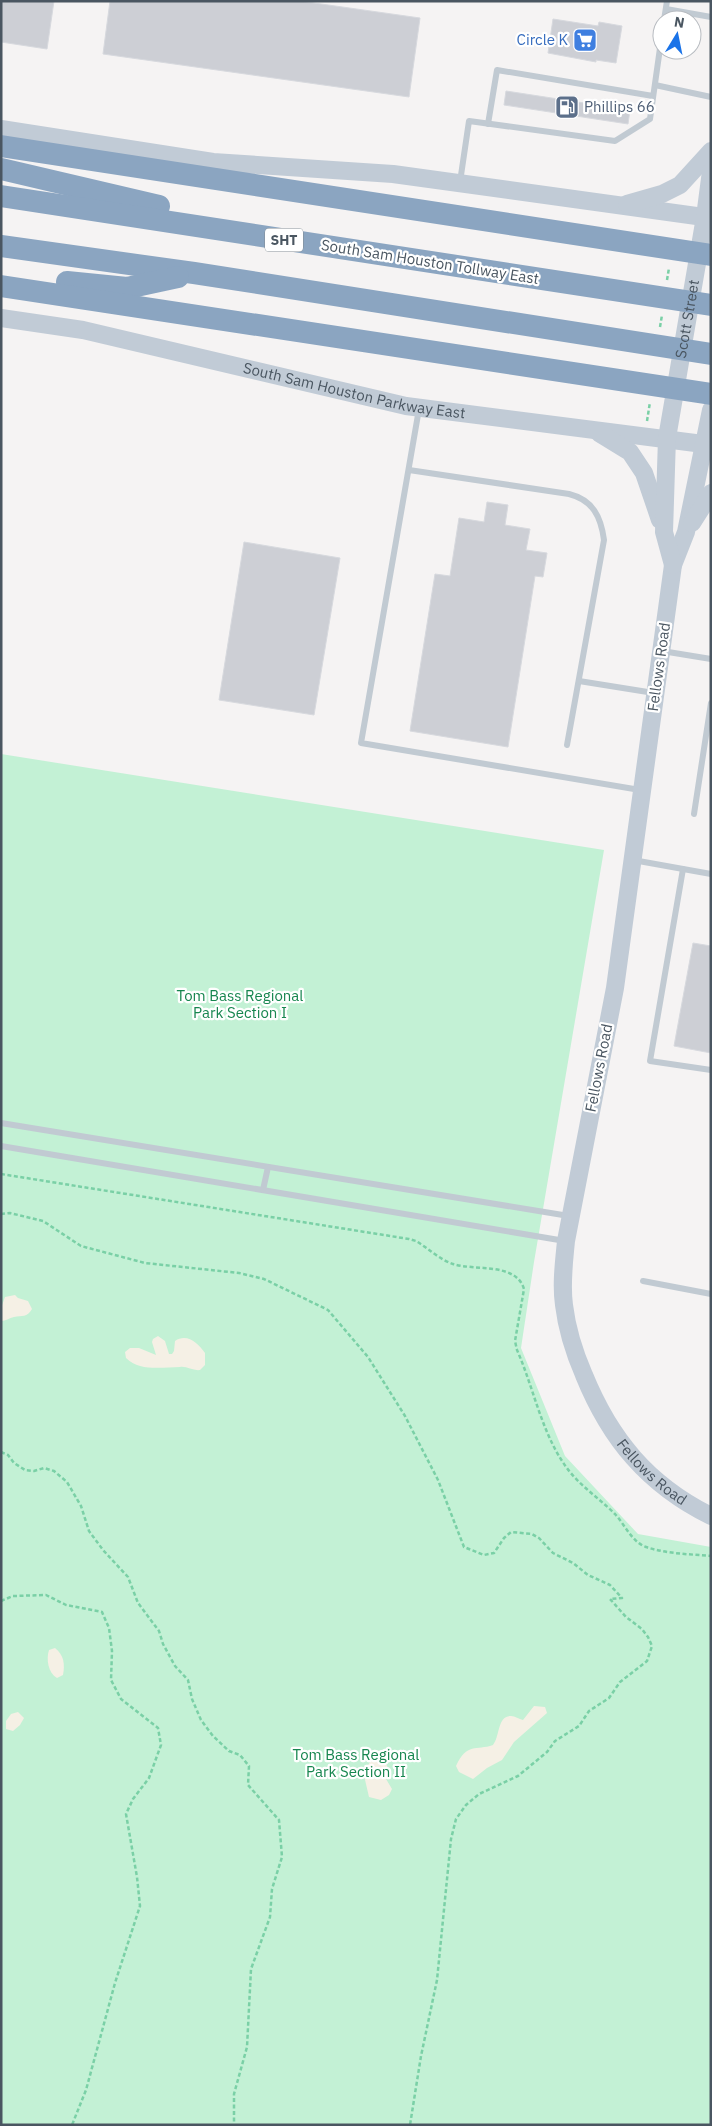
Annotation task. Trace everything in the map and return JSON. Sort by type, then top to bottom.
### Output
[{"type":"highway","points":[[1,146],[711,255]]},
{"type":"highway","points":[[1,169],[104,194],[218,218],[568,283]]},
{"type":"highway","name":"South Sam Houston Tollway East","points":[[1,196],[711,305]]},
{"type":"highway","points":[[1,246],[194,273],[711,354]]},
{"type":"highway","points":[[1,272],[56,281],[127,288],[194,273]]},
{"type":"highway","points":[[1,286],[711,394]]},
{"type":"main road","points":[[1,129],[213,162],[393,174],[708,218]]},
{"type":"main road","points":[[622,206],[662,194],[680,185],[711,152]]},
{"type":"main road","name":"Scott Street","points":[[667,438],[708,218],[711,171]]},
{"type":"main road","name":"South Sam Houston Parkway East","points":[[1,318],[83,330],[420,407],[667,438],[708,445]]},
{"type":"main road","points":[[708,445],[711,410]]},
{"type":"main road","points":[[594,430],[630,452],[644,473],[664,532]]},
{"type":"main road","name":"Fellows Road","points":[[667,438],[664,532],[673,565]]},
{"type":"main road","name":"Fellows Road","points":[[708,445],[686,532],[673,565],[615,988],[570,1217],[562,1283],[568,1332],[595,1401],[620,1442],[650,1477],[688,1504],[711,1516]]},
{"type":"main road","points":[[686,532],[711,493]]},
{"type":"lane","points":[[667,1],[666,9],[711,17]]},
{"type":"lane","points":[[460,184],[469,121],[615,141],[650,119],[658,60]]},
{"type":"lane","points":[[488,124],[497,70],[653,96]]},
{"type":"lane","points":[[655,85],[711,97]]},
{"type":"lane","points":[[420,407],[361,743],[642,790]]},
{"type":"lane","points":[[408,470],[569,494],[584,500],[597,513],[604,540],[567,745]]},
{"type":"lane","points":[[661,651],[711,659]]},
{"type":"lane","points":[[579,681],[655,693]]},
{"type":"lane","points":[[694,814],[711,703]]},
{"type":"lane","points":[[632,860],[711,874]]},
{"type":"lane","points":[[683,869],[650,1061],[711,1070]]},
{"type":"lane","points":[[1,1123],[570,1217]]},
{"type":"lane","points":[[1,1146],[566,1241]]},
{"type":"lane","points":[[263,1190],[268,1167]]},
{"type":"lane","points":[[643,1282],[711,1294]]},
{"type":"path","points":[[667,284],[669,264]]},
{"type":"path","points":[[660,334],[662,314]]},
{"type":"path","points":[[647,422],[651,393]]},
{"type":"path","points":[[1,1174],[410,1239],[453,1264],[502,1271],[514,1276],[522,1281],[524,1289],[515,1341],[517,1350],[543,1424],[570,1473],[610,1509],[624,1524],[633,1538],[645,1546],[673,1553],[711,1556]]},
{"type":"path","points":[[1,1214],[43,1221],[81,1246],[145,1263],[239,1273],[264,1279],[328,1310],[368,1357],[405,1416],[438,1480],[464,1547],[484,1555],[494,1552],[511,1532],[532,1534],[539,1538],[553,1553],[588,1575],[610,1585],[617,1591],[622,1598],[610,1599],[648,1637],[652,1646],[651,1655],[641,1667],[630,1672],[627,1678],[620,1682],[609,1698],[589,1711],[579,1726],[555,1741],[547,1752],[518,1776],[479,1794],[466,1805],[456,1818],[451,1839],[436,1980],[410,2125]]},
{"type":"path","points":[[1,1452],[8,1455],[14,1464],[25,1470],[34,1471],[44,1468],[54,1471],[67,1482],[81,1506],[89,1531],[103,1550],[128,1577],[138,1603],[159,1631],[163,1644],[175,1666],[188,1680],[192,1699],[201,1720],[213,1736],[224,1746],[240,1755],[248,1766],[248,1785],[279,1820],[282,1857],[272,1889],[270,1917],[251,1969],[247,2047],[234,2094],[234,2125]]},
{"type":"path","points":[[1,1601],[13,1596],[46,1596],[66,1604],[102,1612],[108,1628],[112,1650],[111,1680],[121,1700],[158,1728],[161,1745],[149,1778],[133,1799],[126,1814],[140,1906],[115,1983],[86,2090],[72,2125]]},
{"type":"green space","name":"Tom Bass Regional Park Section II","points":[[1,754],[604,850],[521,1348],[565,1456],[638,1534],[711,1547],[711,2125],[1,2125]]},
{"type":"sand","points":[[15,1295],[28,1301],[32,1309],[26,1315],[1,1321],[1,1308],[5,1297]]},
{"type":"sand","points":[[158,1336],[165,1341],[169,1354],[172,1354],[174,1351],[175,1341],[184,1338],[192,1340],[205,1353],[205,1365],[200,1370],[183,1367],[152,1368],[138,1365],[126,1358],[125,1352],[130,1348],[139,1348],[156,1355],[152,1342]]},
{"type":"sand","points":[[55,1648],[64,1663],[63,1675],[57,1678],[52,1673],[48,1661],[49,1650]]},
{"type":"sand","points":[[534,1706],[545,1707],[547,1713],[514,1742],[502,1760],[487,1768],[473,1779],[459,1772],[456,1766],[464,1753],[468,1750],[493,1745],[503,1719],[514,1716],[523,1720]]},
{"type":"sand","points":[[18,1712],[24,1718],[20,1725],[13,1731],[6,1729],[6,1721],[11,1714]]},
{"type":"sand","points":[[375,1750],[380,1751],[388,1768],[386,1779],[392,1789],[389,1795],[381,1800],[369,1797],[363,1771],[371,1761],[371,1754]]},
{"type":"building","points":[[1,1],[54,1],[47,49],[1,42]]},
{"type":"building","points":[[110,1],[300,1],[420,18],[409,97],[103,54]]},
{"type":"building","name":"Circle K","points":[[553,19],[598,26],[599,22],[622,26],[616,63],[596,60],[596,62],[548,53]]},
{"type":"building","name":"Phillips 66","points":[[506,91],[630,110],[628,124],[504,105]]},
{"type":"building","points":[[487,502],[508,505],[505,525],[530,529],[526,550],[547,553],[543,577],[535,576],[508,747],[410,731],[435,574],[450,576],[459,518],[484,522]]},
{"type":"building","points":[[244,542],[340,558],[314,715],[219,700]]},
{"type":"building","points":[[693,943],[711,946],[711,1053],[674,1046]]},
{"type":"place","name":"Circle K","points":[[585,40]]},
{"type":"place","name":"Phillips 66","points":[[567,107]]},
{"type":"park label","name":"Tom Bass Regional Park Section I","points":[[240,1004]]}]
